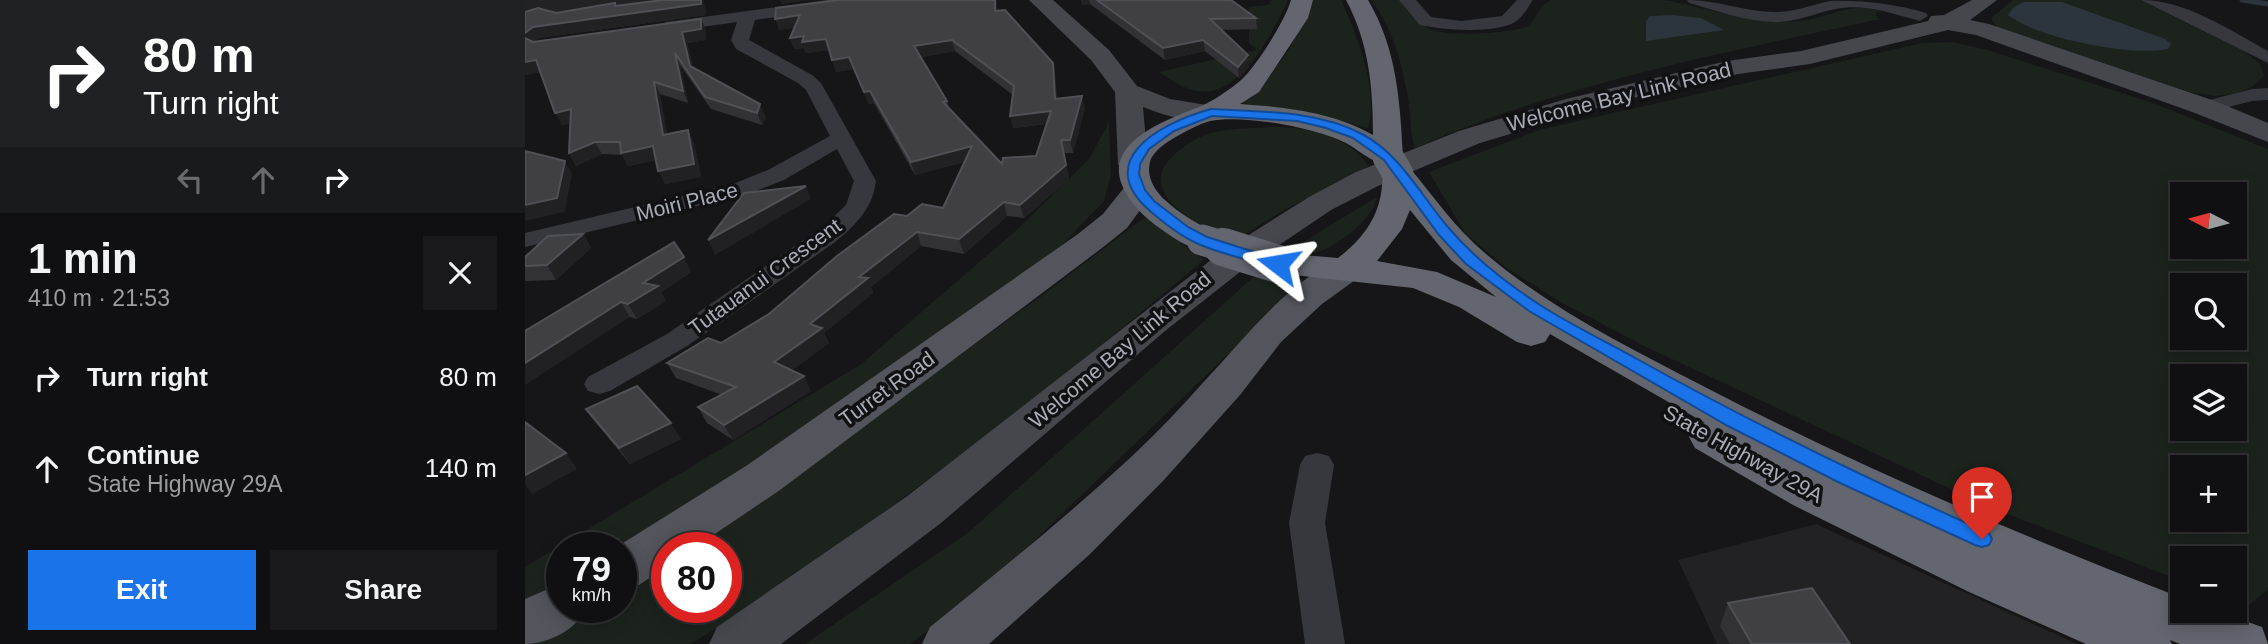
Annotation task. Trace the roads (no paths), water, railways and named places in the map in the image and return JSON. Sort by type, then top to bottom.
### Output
[{"type":"highway","points":[[1136,177],[1144,147],[1160,135],[1210,113],[1250,86],[1297,18],[1302,0]]},
{"type":"highway","points":[[1345,270],[1383,235],[1394,212],[1398,176],[1385,77],[1372,32],[1357,0]]},
{"type":"highway","name":"State Highway 29A","points":[[1210,113],[1258,114],[1314,121],[1357,136],[1398,176],[1457,247],[1503,286],[1608,352],[1734,421],[1847,478],[2004,549],[2242,644]]},
{"type":"highway","name":"State Highway 29A","points":[[1136,177],[1166,218],[1202,240],[1278,264],[1407,276],[1462,294],[1810,493],[1987,576],[2144,644]]},
{"type":"main road","points":[[1040,0],[1100,55],[1128,92],[1164,106],[1210,113]]},
{"type":"main road","name":"Welcome Bay Link Road","points":[[1741,66],[1761,54],[1887,26],[1920,16],[1955,0]]},
{"type":"main road","name":"Welcome Bay Link Road","points":[[737,644],[881,543],[1032,424],[1165,309],[1231,259],[1299,215],[1366,180],[1431,150],[1509,124],[1624,93],[1741,66],[1792,60],[1945,23],[1971,11],[1986,0]]},
{"type":"main road","points":[[1920,16],[2047,60],[2087,68],[2217,112],[2268,133]]},
{"type":"main road","points":[[1128,92],[1136,177]]},
{"type":"main road","name":"Turret Road","points":[[637,560],[763,478],[1079,249],[1115,221],[1136,177]]},
{"type":"main road","points":[[950,644],[1090,523],[1156,460],[1225,386],[1267,334],[1309,296],[1345,270]]},
{"type":"main road","points":[[525,626],[546,614]]},
{"type":"street","points":[[646,30],[863,0]]},
{"type":"street","points":[[1407,0],[1426,21],[1461,26],[1507,20],[1525,0]]},
{"type":"street","points":[[1695,0],[1767,17],[1794,17],[1834,5],[1856,3],[1876,4],[1920,16]]},
{"type":"street","points":[[2156,3],[2245,44],[2268,58]]},
{"type":"street","name":"Tutauanui Crescent","points":[[599,384],[677,341],[845,222],[864,194],[865,181],[814,87],[805,79],[742,45],[740,40],[748,15]]},
{"type":"street","points":[[2217,112],[2252,95],[2268,94]]},
{"type":"street","points":[[2217,112],[2268,102]]},
{"type":"street","name":"Moiri Place","points":[[525,240],[740,189],[776,175],[841,138]]},
{"type":"street","points":[[1317,465],[1307,523],[1325,644]]},
{"type":"waterway","points":[[2242,0],[2268,4]]}]
